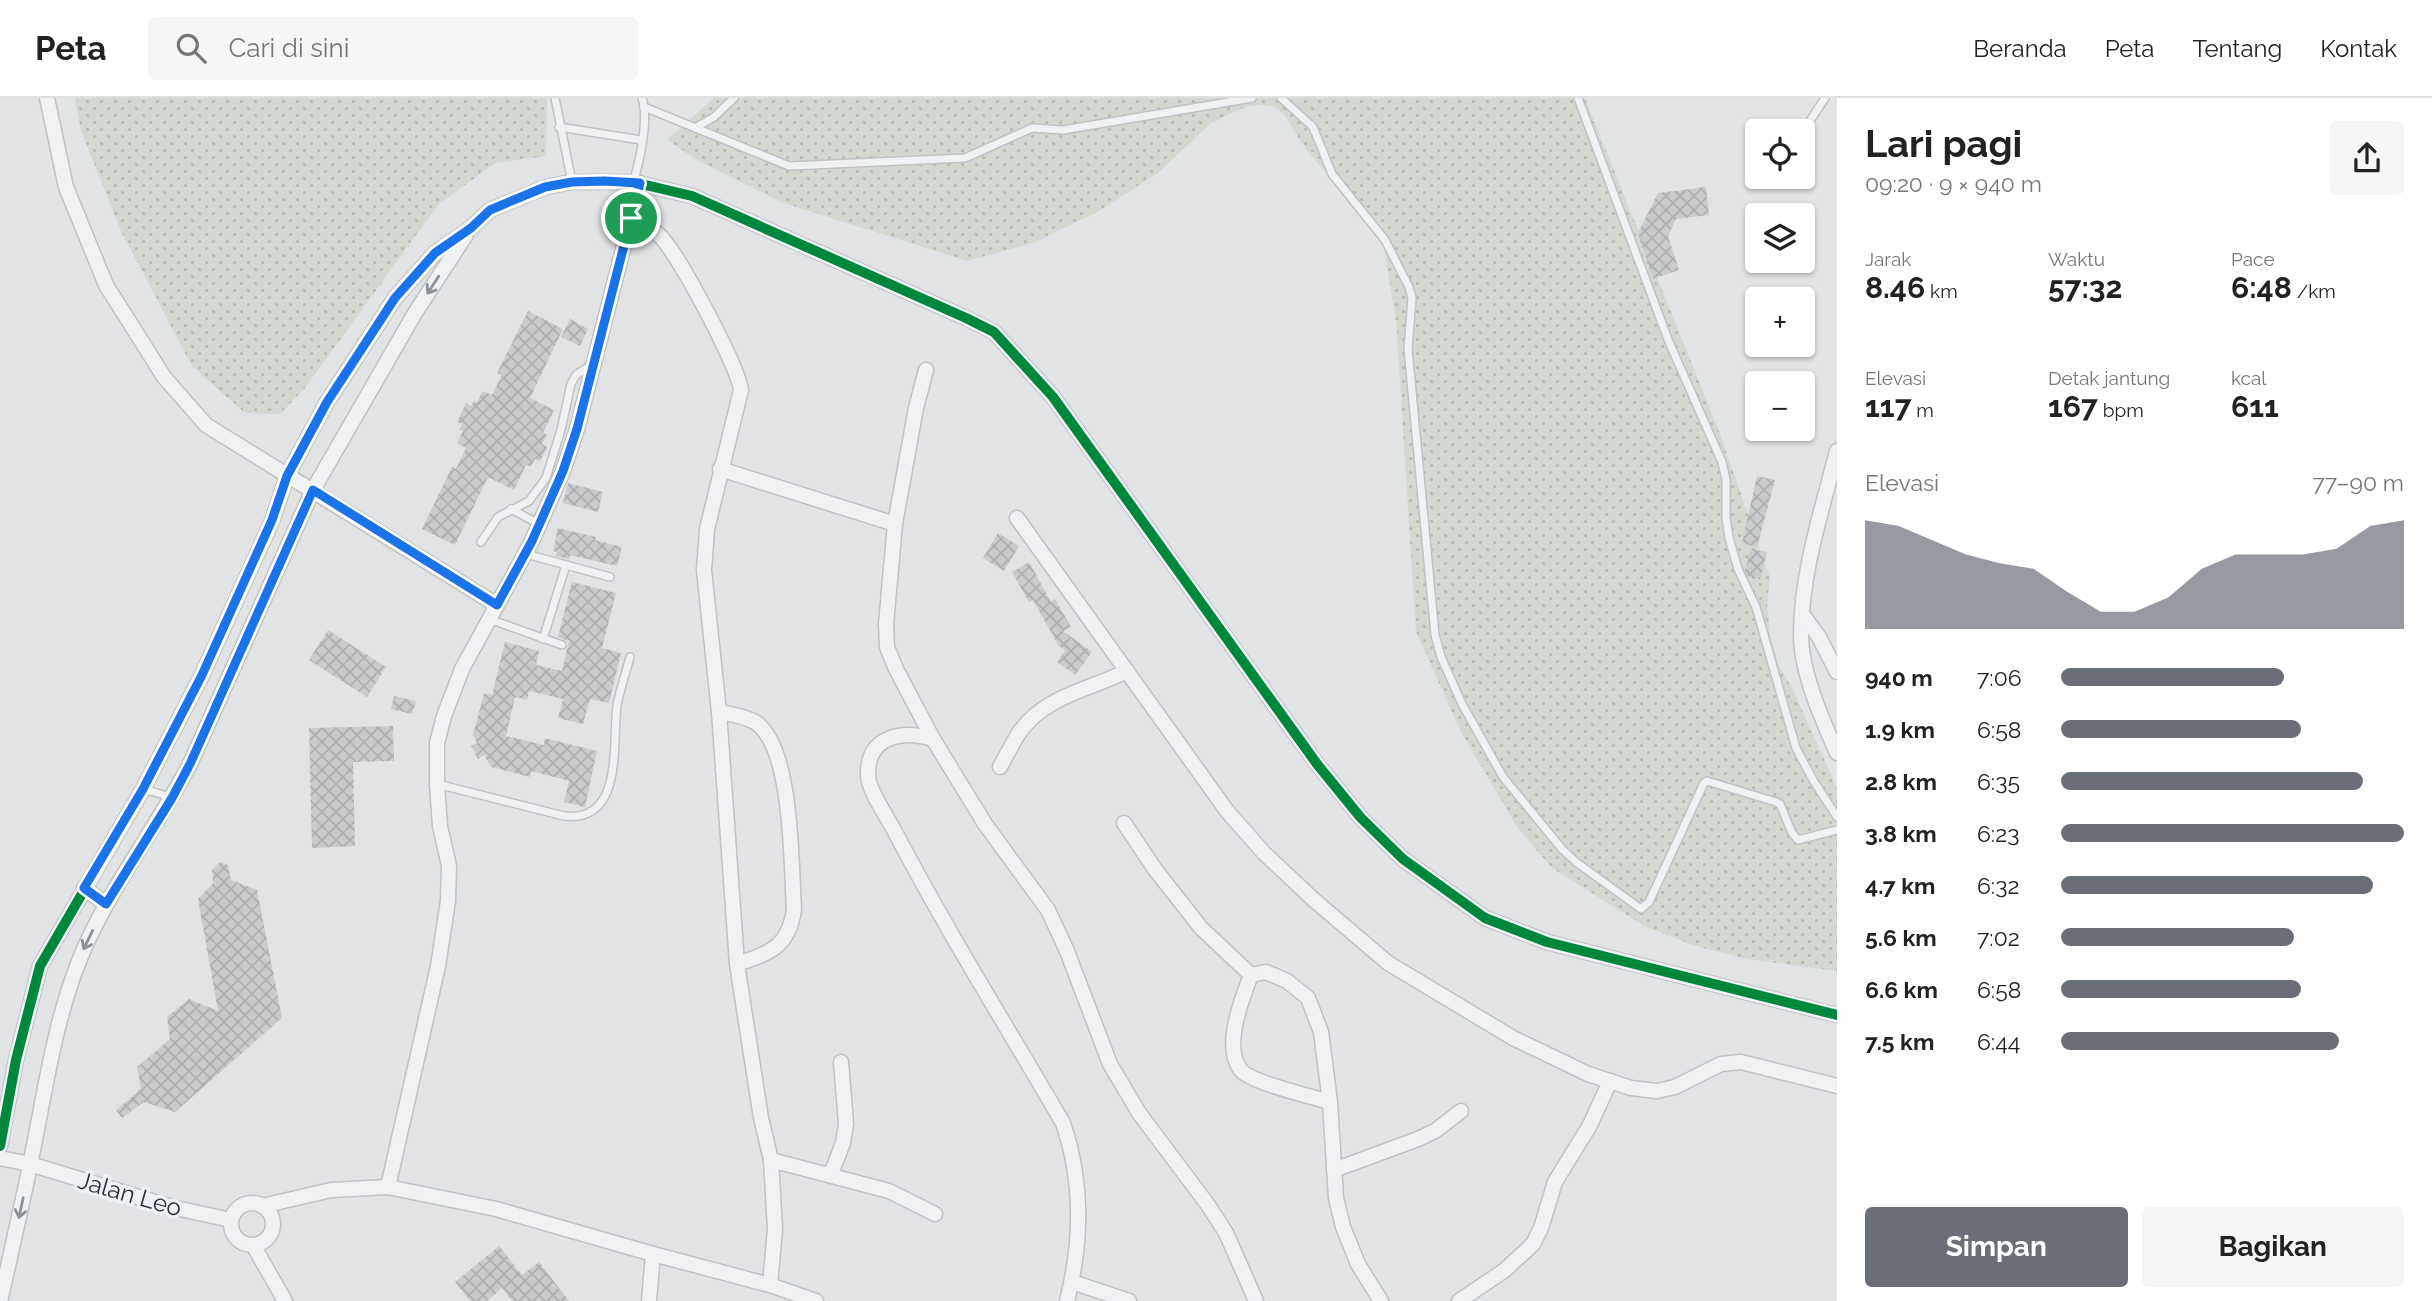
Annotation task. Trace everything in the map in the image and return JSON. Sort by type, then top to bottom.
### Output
[{"type":"street","points":[[47,98],[66,187],[106,285],[157,366],[206,425],[497,605]]},
{"type":"street","points":[[0,1146],[16,1060],[40,966],[143,789],[202,675],[272,520],[287,476],[327,402],[395,298],[435,253],[471,228],[490,210],[545,187],[572,182],[636,183],[692,196],[994,332],[1053,397],[1317,764],[1361,818],[1403,859],[1485,918],[1547,942],[1837,1015]]},
{"type":"street","points":[[388,1187],[438,966],[448,901],[449,866],[440,826],[437,743],[462,669],[525,554],[563,471],[577,429],[631,218],[636,183]]},
{"type":"street","points":[[631,218],[660,236],[679,263],[739,377],[741,390],[707,529],[704,570],[719,712],[737,964],[761,1118],[771,1160],[775,1229],[770,1285]]},
{"type":"street","points":[[0,1301],[65,999],[84,950],[106,904],[190,764],[313,490],[415,313],[471,228]]},
{"type":"street","points":[[926,370],[895,524],[886,624],[887,647],[933,739],[985,824],[1048,910],[1067,951],[1110,1064],[1139,1113],[1226,1233],[1256,1301]]},
{"type":"street","points":[[1837,451],[1815,537],[1806,585],[1801,637],[1810,682],[1837,753]]},
{"type":"street","points":[[720,469],[895,524]]},
{"type":"street","points":[[1017,518],[1227,811],[1264,853],[1388,963],[1513,1038],[1588,1074],[1631,1088],[1657,1091],[1675,1087],[1721,1064],[1741,1062],[1837,1086]]},
{"type":"street","points":[[1803,615],[1819,637],[1837,672]]},
{"type":"street","points":[[1000,767],[1019,732],[1048,705],[1063,696],[1102,684],[1127,671]]},
{"type":"street","points":[[719,712],[742,716],[756,723],[776,749],[784,778],[794,909],[792,925],[780,944],[769,954],[737,964]]},
{"type":"street","points":[[933,739],[915,734],[898,734],[883,742],[870,756],[867,777],[919,878],[1063,1123],[1074,1161],[1079,1208],[1077,1262],[1068,1301]]},
{"type":"street","points":[[1124,823],[1154,868],[1201,928],[1251,975]]},
{"type":"street","points":[[84,888],[106,904]]},
{"type":"street","points":[[1251,975],[1266,972],[1287,981],[1308,998],[1321,1032],[1330,1102],[1336,1198],[1343,1227],[1359,1264],[1381,1301]]},
{"type":"street","points":[[1251,975],[1239,1007],[1233,1045],[1238,1067],[1252,1077],[1330,1102]]},
{"type":"street","points":[[831,1174],[844,1139],[846,1124],[841,1062]]},
{"type":"street","points":[[1459,1301],[1505,1270],[1533,1244],[1541,1228],[1555,1182],[1590,1125],[1610,1081]]},
{"type":"street","points":[[1334,1170],[1418,1139],[1435,1131],[1461,1111]]},
{"type":"street","name":"Jalan Leo","points":[[0,1158],[30,1164],[171,1207],[230,1220]]},
{"type":"street","points":[[771,1160],[889,1191],[935,1214]]},
{"type":"street","points":[[262,1206],[271,1215],[272,1229],[266,1240],[253,1245],[239,1241],[233,1235],[230,1220],[237,1208],[246,1203],[262,1206],[331,1190],[388,1187],[496,1209],[770,1285],[816,1301]]},
{"type":"street","points":[[253,1245],[285,1301]]},
{"type":"street","points":[[649,1301],[653,1254]]},
{"type":"street","points":[[1072,1282],[1129,1301]]},
{"type":"lane","points":[[555,98],[572,182]]},
{"type":"lane","points":[[636,183],[644,107],[642,98]]},
{"type":"lane","points":[[695,128],[714,117],[734,98]]},
{"type":"lane","points":[[644,107],[789,166],[901,162],[971,156],[1032,128],[1063,130],[1252,98]]},
{"type":"lane","points":[[1281,98],[1313,127],[1332,174],[1385,240],[1409,287],[1412,298],[1409,361],[1438,648],[1461,704],[1503,777],[1562,849],[1641,909],[1649,902],[1707,781],[1780,804],[1791,832],[1798,840],[1837,830]]},
{"type":"lane","points":[[1578,98],[1669,342],[1722,462],[1726,480],[1729,538],[1738,569],[1756,607],[1796,748],[1837,817]]},
{"type":"lane","points":[[1812,119],[1825,98]]},
{"type":"lane","points":[[559,127],[641,140]]},
{"type":"lane","points":[[481,542],[498,517],[529,501],[546,478],[561,430],[571,384],[576,375],[593,363]]},
{"type":"lane","points":[[511,509],[539,524]]},
{"type":"lane","points":[[525,554],[610,577]]},
{"type":"lane","points":[[544,639],[565,565]]},
{"type":"lane","points":[[488,619],[562,645]]},
{"type":"lane","points":[[437,784],[564,816],[579,818],[593,813],[603,802],[608,785],[615,753],[617,707],[630,657]]},
{"type":"lane","points":[[143,789],[172,798]]},
{"type":"shaded area","points":[[75,98],[547,98],[546,156],[495,163],[438,205],[305,388],[280,414],[245,413],[192,366],[121,231],[81,131]]},
{"type":"shaded area","points":[[714,98],[1585,98],[1720,434],[1770,578],[1767,604],[1770,634],[1778,664],[1792,688],[1837,788],[1837,971],[1747,959],[1696,946],[1646,927],[1552,868],[1517,827],[1461,732],[1416,632],[1396,319],[1382,236],[1307,151],[1283,113],[1272,106],[1245,107],[1211,123],[1158,173],[1099,211],[1033,243],[967,261],[781,202],[697,160],[667,140]]},
{"type":"building","points":[[1706,187],[1709,215],[1676,219],[1668,236],[1679,270],[1653,279],[1638,233],[1658,193]]},
{"type":"building","points":[[528,311],[563,329],[530,398],[554,410],[543,433],[547,435],[542,444],[547,447],[540,461],[535,459],[531,467],[526,465],[514,490],[488,477],[455,545],[422,529],[452,467],[456,469],[466,448],[457,443],[463,431],[459,430],[462,424],[457,422],[466,403],[471,406],[474,401],[477,402],[483,391],[492,395],[502,375],[497,373]]},
{"type":"building","points":[[570,319],[588,329],[580,346],[561,337]]},
{"type":"building","points":[[1757,476],[1775,480],[1757,547],[1742,543]]},
{"type":"building","points":[[568,483],[603,492],[598,512],[563,503]]},
{"type":"building","points":[[558,528],[596,537],[595,540],[622,547],[617,566],[570,555],[569,559],[556,556],[557,552],[553,551]]},
{"type":"building","points":[[998,533],[1019,546],[1004,571],[983,558]]},
{"type":"building","points":[[1751,549],[1767,552],[1760,579],[1748,576],[1745,570]]},
{"type":"building","points":[[1029,562],[1051,602],[1055,599],[1071,627],[1063,631],[1092,652],[1075,675],[1057,662],[1065,650],[1059,646],[1033,600],[1029,602],[1012,572]]},
{"type":"building","points":[[572,582],[616,593],[602,648],[621,653],[609,703],[590,699],[583,724],[558,718],[563,699],[529,691],[527,700],[515,697],[506,736],[544,745],[545,738],[597,751],[585,807],[564,802],[569,781],[531,771],[530,777],[491,767],[484,755],[478,759],[471,746],[477,743],[473,735],[484,693],[492,695],[505,642],[539,651],[536,665],[562,671],[569,641],[558,637]]},
{"type":"building","points":[[328,630],[386,667],[367,697],[309,660]]},
{"type":"building","points":[[394,696],[416,701],[412,714],[391,709]]},
{"type":"building","points":[[393,726],[394,761],[353,762],[355,846],[312,848],[309,728]]},
{"type":"building","points":[[220,862],[228,865],[231,880],[257,890],[282,1018],[175,1112],[144,1102],[122,1118],[116,1110],[141,1089],[137,1067],[170,1039],[167,1017],[189,999],[218,1011],[198,899],[213,883],[212,870]]},
{"type":"building","points":[[499,1246],[522,1275],[539,1262],[569,1301],[512,1301],[502,1288],[487,1301],[470,1301],[455,1282]]},
{"type":"cycle path","points":[[0,1146],[16,1060],[40,966],[143,789],[202,675],[272,521],[287,476],[327,402],[395,298],[435,253],[471,228],[490,210],[546,187],[572,182],[633,182],[692,196],[994,332],[1053,397],[1317,764],[1361,818],[1403,859],[1485,918],[1547,942],[1837,1015]]},
{"type":"route","points":[[572,182],[640,183],[631,218],[577,429],[563,471],[532,541],[497,605],[313,490],[190,764],[172,798],[106,904],[84,888],[143,789],[202,675],[272,520],[287,476],[327,402],[395,298],[435,253],[471,228],[490,210],[545,187],[572,182]]}]
